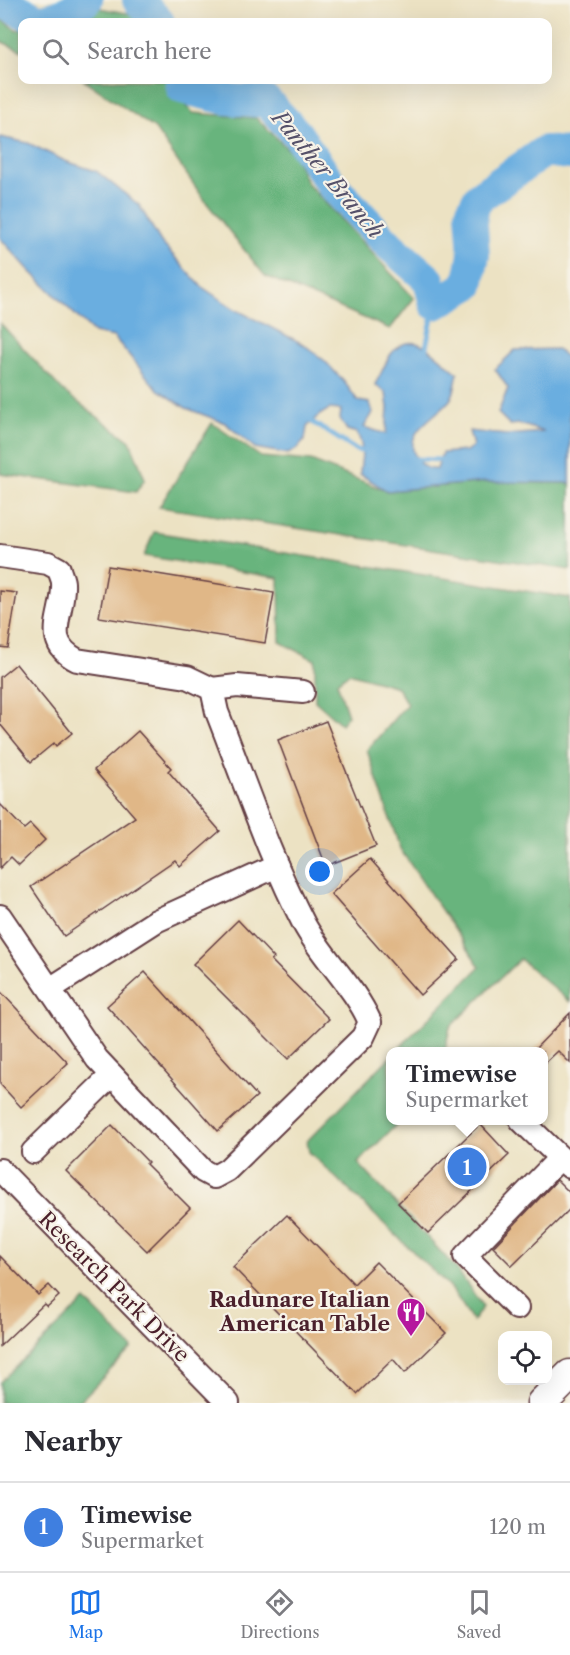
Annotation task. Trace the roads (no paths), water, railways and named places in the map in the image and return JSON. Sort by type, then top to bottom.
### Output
[{"type":"main road","points":[[542,1403],[570,1375]]},
{"type":"street","points":[[0,556],[48,563],[59,569],[63,582],[56,633],[59,646],[65,654],[76,660],[187,677],[212,689],[237,686],[303,692]]},
{"type":"street","points":[[0,916],[97,1059],[203,1171],[214,1177],[227,1170],[363,1037],[370,1022],[364,1008],[322,953],[305,925],[277,866],[217,712],[212,689]]},
{"type":"street","points":[[50,989],[156,921],[277,866]]},
{"type":"street","points":[[33,1152],[112,1075]]},
{"type":"street","points":[[517,1308],[465,1256],[565,1162],[527,1125]]},
{"type":"street","name":"Research Park Drive","points":[[0,1170],[228,1403]]},
{"type":"water","points":[[0,137],[28,143],[65,161],[96,171],[139,205],[161,242],[202,287],[235,309],[303,344],[325,361],[358,401],[370,403],[373,413],[364,427],[386,434],[388,408],[386,393],[375,384],[391,354],[408,342],[417,343],[435,353],[458,373],[452,397],[422,426],[413,441],[417,459],[428,468],[437,469],[442,453],[466,451],[473,446],[469,431],[507,435],[544,432],[520,424],[510,425],[498,413],[508,388],[495,369],[515,350],[557,349],[570,360],[570,483],[486,482],[387,491],[360,474],[361,444],[357,433],[347,430],[340,419],[341,410],[329,409],[318,416],[307,427],[305,440],[297,449],[288,454],[255,448],[225,423],[186,408],[157,389],[114,337],[94,333],[30,271],[0,238]]},
{"type":"waterway","name":"Panther Branch","points":[[50,18],[64,14],[87,0]]},
{"type":"waterway","name":"Panther Branch","points":[[138,0],[155,18]]},
{"type":"waterway","name":"Panther Branch","points":[[0,1],[34,18]]},
{"type":"waterway","name":"Panther Branch","points":[[182,84],[182,88],[226,99],[267,102],[297,134],[332,185],[390,246],[429,280],[435,304],[468,285],[474,255],[471,212],[479,197],[545,151],[570,154]]},
{"type":"waterway","points":[[425,352],[435,304]]},
{"type":"waterway","points":[[306,418],[356,450],[368,452]]},
{"type":"waterway","points":[[413,459],[445,460]]},
{"type":"place","name":"Timewise","points":[[467,1167]]},
{"type":"place","name":"Radunare Italian American Table","points":[[411,1338]]}]
